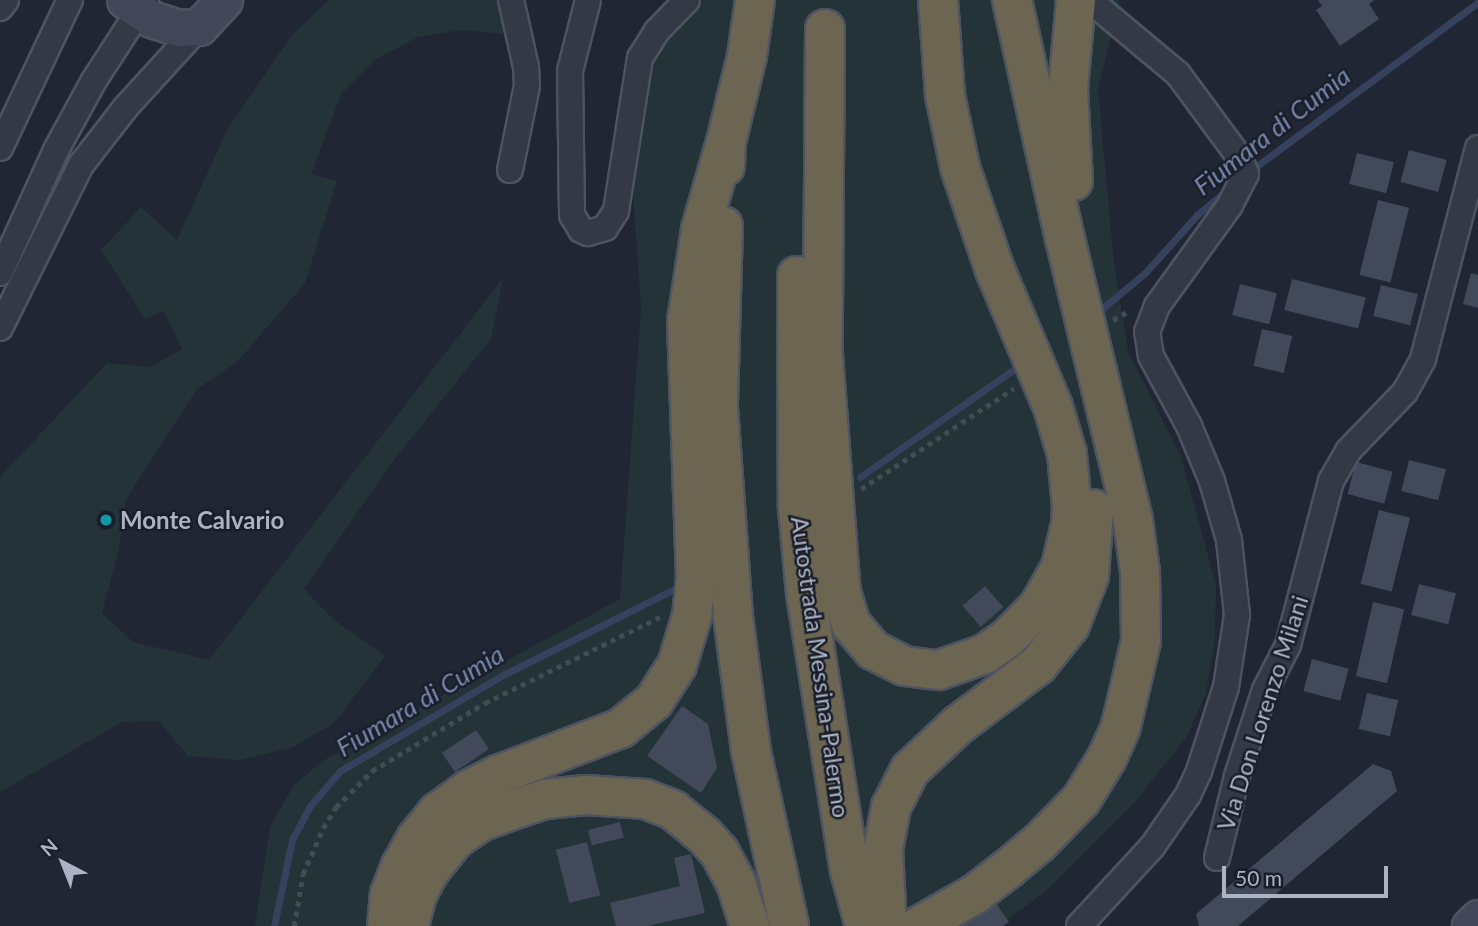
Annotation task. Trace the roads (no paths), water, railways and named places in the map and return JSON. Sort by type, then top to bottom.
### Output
[{"type":"highway","points":[[387,926],[390,894],[401,866],[416,839],[438,812],[468,790],[498,775],[621,728],[654,701],[677,665],[692,616],[696,580],[687,321],[701,229],[747,56],[755,0]]},
{"type":"highway","points":[[828,15],[823,355],[841,592],[851,624],[873,650],[904,666],[939,670],[985,654],[1009,637],[1039,606],[1061,567],[1072,524],[1072,507],[1067,454],[1053,407],[988,249],[960,167],[944,95],[938,0]]},
{"type":"highway","points":[[887,926],[883,850],[891,807],[903,782],[910,770],[932,747],[1009,689],[1056,645],[1080,604],[1089,576],[1093,529],[1090,483],[1076,427],[999,235],[975,165],[960,91],[954,0]]},
{"type":"highway","points":[[919,926],[975,894],[1010,867],[1039,843],[1081,800],[1107,758],[1121,726],[1141,641],[1140,572],[1133,520],[1071,264],[1012,0]]},
{"type":"highway","points":[[951,926],[1048,854],[1092,809],[1121,766],[1136,733],[1154,645],[1156,598],[1151,544],[1093,286],[1071,165],[1068,89],[1088,4]]},
{"type":"highway","name":"Autostrada Messina-Palermo","points":[[828,15],[807,144],[796,284],[798,508],[818,685],[850,871],[865,926]]},
{"type":"highway","points":[[726,142],[718,407],[733,616],[751,751],[789,926]]},
{"type":"highway","points":[[409,926],[416,897],[428,873],[454,839],[480,822],[518,808],[546,799],[586,795],[645,799],[673,810],[704,835],[720,853],[736,883],[750,926]]},
{"type":"street","points":[[0,8],[6,0]]},
{"type":"street","points":[[0,148],[69,0]]},
{"type":"street","points":[[0,328],[81,165],[126,107],[224,0]]},
{"type":"street","points":[[510,170],[527,86],[526,67],[512,0]]},
{"type":"street","points":[[588,0],[572,54],[570,84],[572,215],[581,230],[588,233],[605,228],[616,211],[640,58],[657,31],[687,0]]},
{"type":"street","points":[[0,273],[56,150],[136,4],[163,24],[180,28],[198,27]]},
{"type":"street","points":[[1079,926],[1153,847],[1188,794],[1199,771],[1226,687],[1237,615],[1228,540],[1212,481],[1189,426],[1151,356],[1147,332],[1157,306],[1230,205],[1246,174],[1232,147],[1178,74],[1143,41],[1088,4]]},
{"type":"street","name":"Via Don Lorenzo Milani","points":[[1217,858],[1231,796],[1265,690],[1288,645],[1331,481],[1348,451],[1405,392],[1423,359],[1478,148]]},
{"type":"street","points":[[1470,926],[1478,918]]},
{"type":"waterway","name":"Fiumara di Cumia","points":[[1250,171],[1478,2]]},
{"type":"waterway","name":"Fiumara di Cumia","points":[[1104,307],[1145,273],[1197,215],[1227,190]]},
{"type":"waterway","name":"Fiumara di Cumia","points":[[860,477],[1023,363]]},
{"type":"waterway","name":"Fiumara di Cumia","points":[[274,926],[292,840],[310,806],[340,771],[505,674],[674,589]]},
{"type":"place","name":"Monte Calvario","points":[[106,520]]}]
